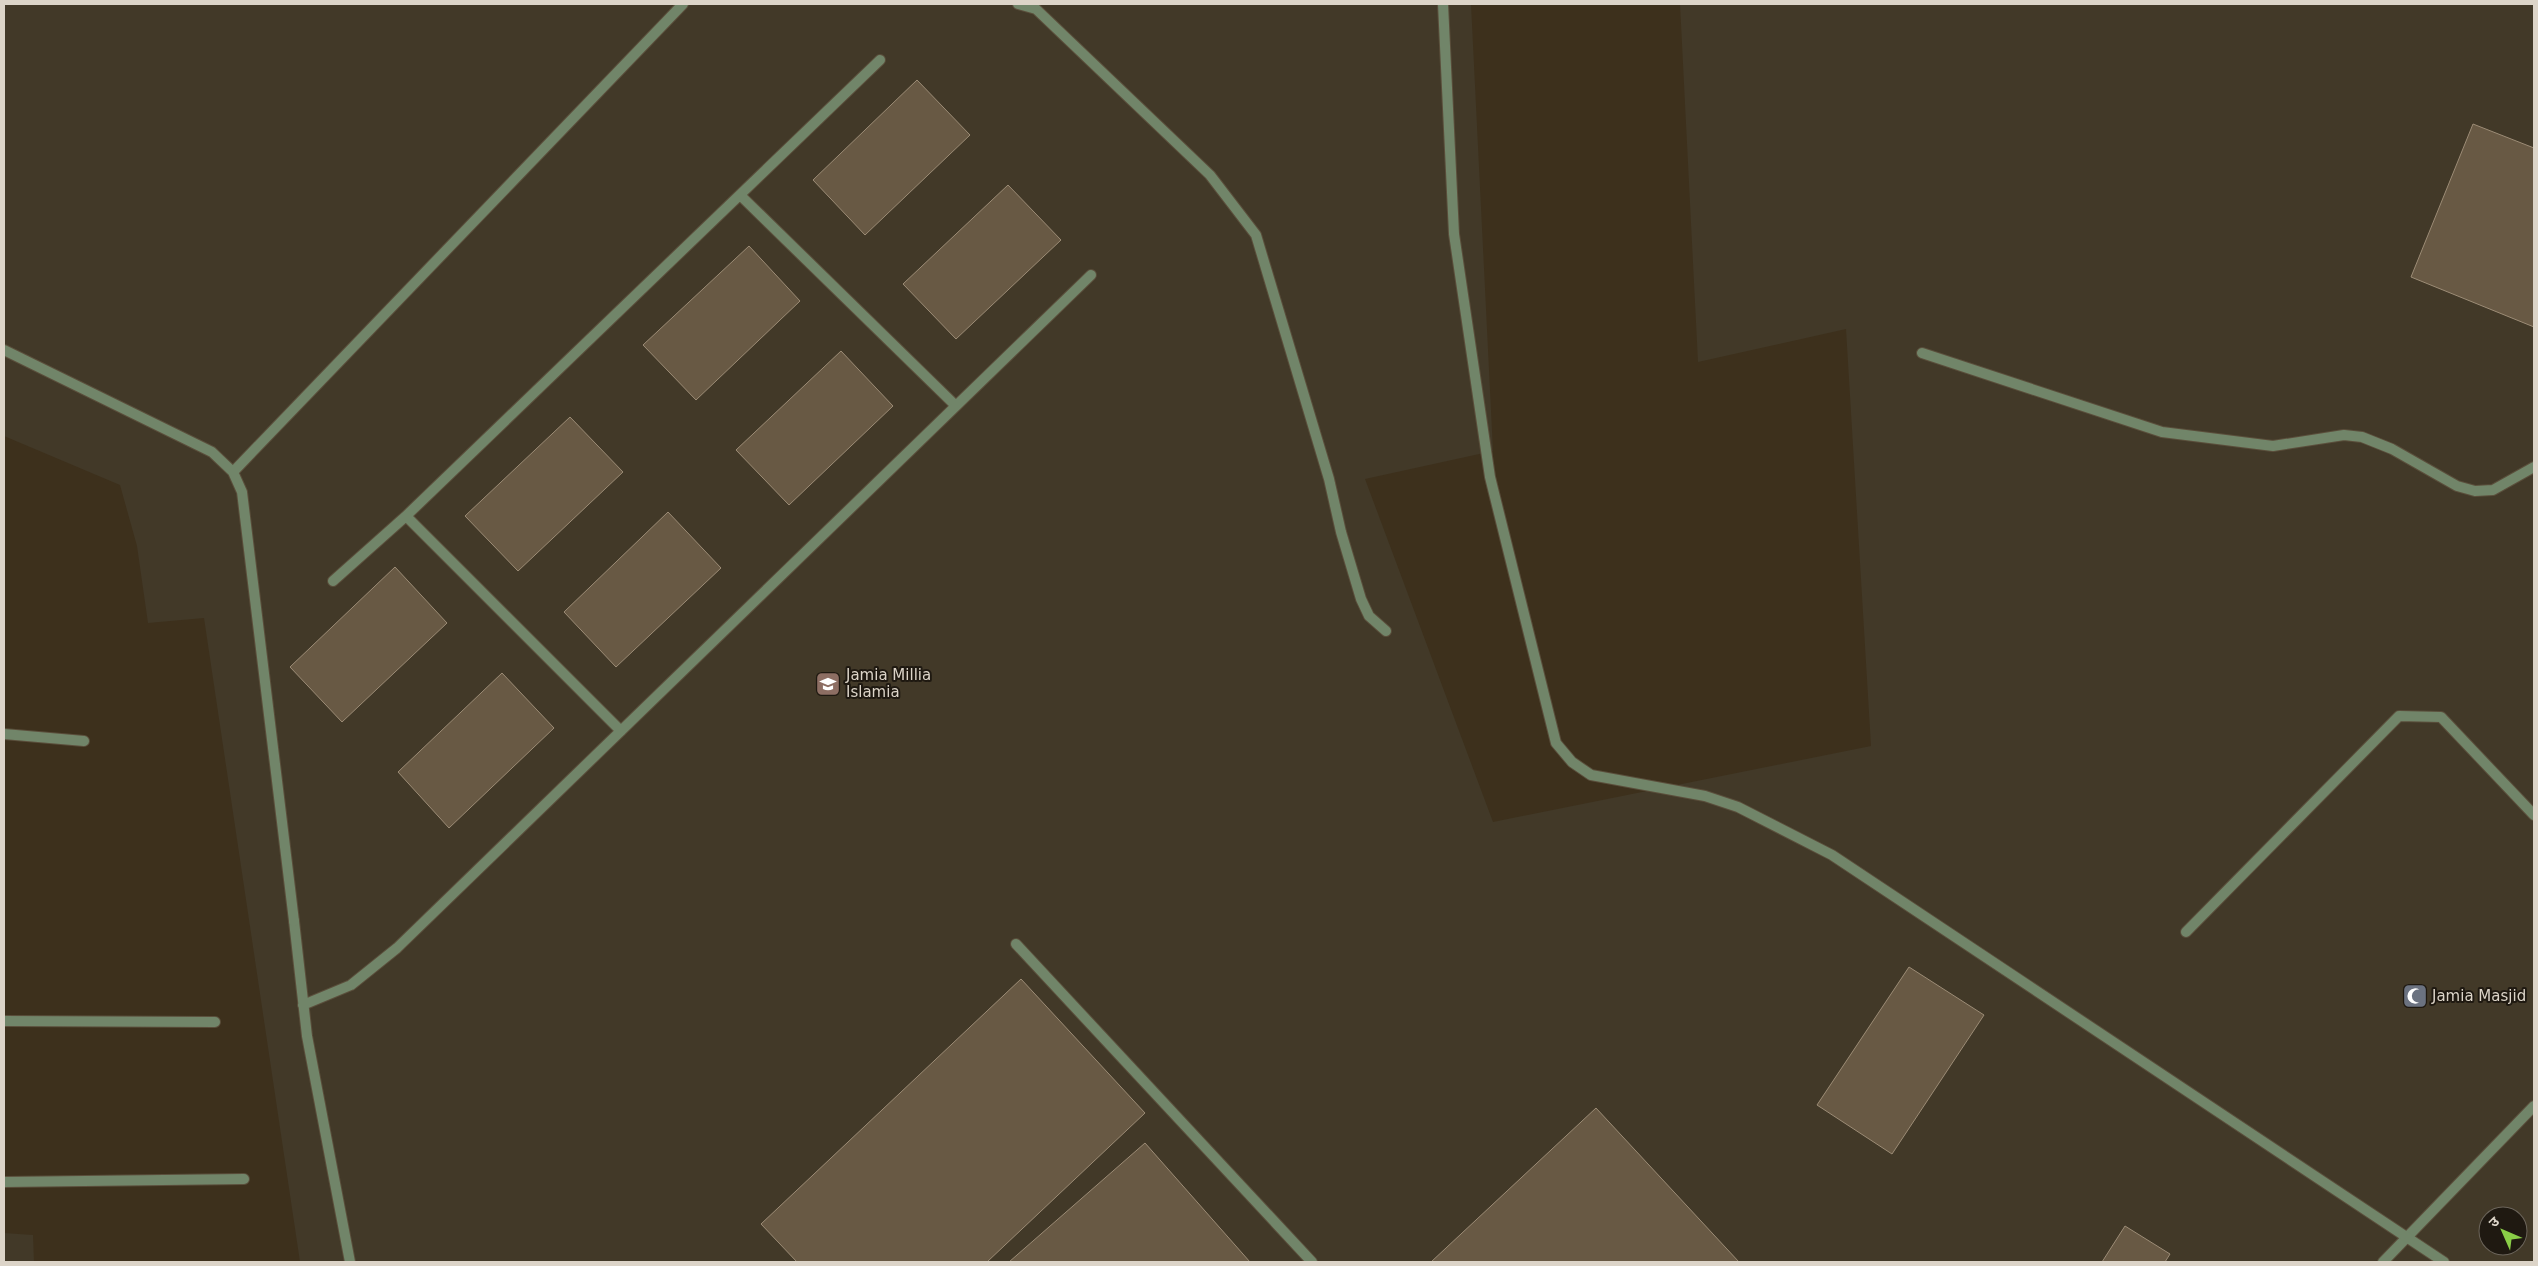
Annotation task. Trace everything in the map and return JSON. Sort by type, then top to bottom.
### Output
[{"type":"street","points":[[233,472],[683,4]]},
{"type":"street","points":[[1018,4],[1036,7],[1210,175],[1256,235],[1329,479],[1341,532],[1361,599],[1369,616],[1386,631]]},
{"type":"street","points":[[1443,4],[1454,234],[1488,467],[1556,743],[1572,762],[1591,775],[1705,796],[1738,806],[1832,855],[2444,1262]]},
{"type":"street","points":[[333,581],[406,516],[880,60]]},
{"type":"street","points":[[740,195],[956,406]]},
{"type":"street","points":[[303,1005],[351,985],[372,970],[1091,275]]},
{"type":"street","points":[[4,350],[212,452],[233,472],[242,492],[303,1005],[350,1262]]},
{"type":"street","points":[[1922,353],[2162,432],[2213,440],[2273,446],[2344,435],[2362,437],[2392,449],[2457,486],[2475,491],[2493,490],[2534,467]]},
{"type":"street","points":[[406,516],[621,731]]},
{"type":"street","points":[[2186,932],[2399,716],[2441,717],[2534,815]]},
{"type":"street","points":[[4,734],[84,741]]},
{"type":"street","points":[[1016,944],[1312,1262]]},
{"type":"street","points":[[4,1021],[215,1022]]},
{"type":"street","points":[[2383,1262],[2534,1106]]},
{"type":"street","points":[[4,1182],[244,1179]]},
{"type":"shaded area","name":"Jamia Millia Islamia","points":[[4,4],[1471,4],[1493,451],[1365,479],[1493,822],[1871,746],[1846,329],[1698,362],[1680,4],[2534,4],[2534,1262],[300,1262],[204,618],[148,623],[137,546],[120,485],[4,436]]},
{"type":"shaded area","points":[[4,1233],[33,1235],[34,1262],[4,1262]]},
{"type":"building","points":[[917,80],[970,135],[865,235],[813,180]]},
{"type":"building","points":[[2473,124],[2534,148],[2534,327],[2411,277]]},
{"type":"building","points":[[1008,185],[1061,240],[956,339],[903,284]]},
{"type":"building","points":[[749,246],[800,301],[696,400],[643,345]]},
{"type":"building","points":[[841,351],[893,406],[789,505],[736,450]]},
{"type":"building","points":[[570,417],[623,472],[518,571],[465,516]]},
{"type":"building","points":[[668,512],[721,568],[616,667],[564,612]]},
{"type":"building","points":[[395,567],[447,623],[342,722],[290,667]]},
{"type":"building","points":[[502,673],[554,728],[449,828],[398,772]]},
{"type":"building","points":[[1909,967],[1984,1015],[1892,1154],[1817,1105]]},
{"type":"building","points":[[1021,979],[1145,1113],[987,1262],[797,1262],[761,1224]]},
{"type":"building","points":[[1596,1108],[1739,1262],[1431,1262]]},
{"type":"building","points":[[1145,1143],[1250,1262],[1009,1262]]},
{"type":"building","points":[[2125,1226],[2170,1254],[2165,1262],[2102,1262]]},
{"type":"place","name":"Jamia Millia Islamia","points":[[828,684]]},
{"type":"place","name":"Jamia Masjid","points":[[2415,996]]}]
